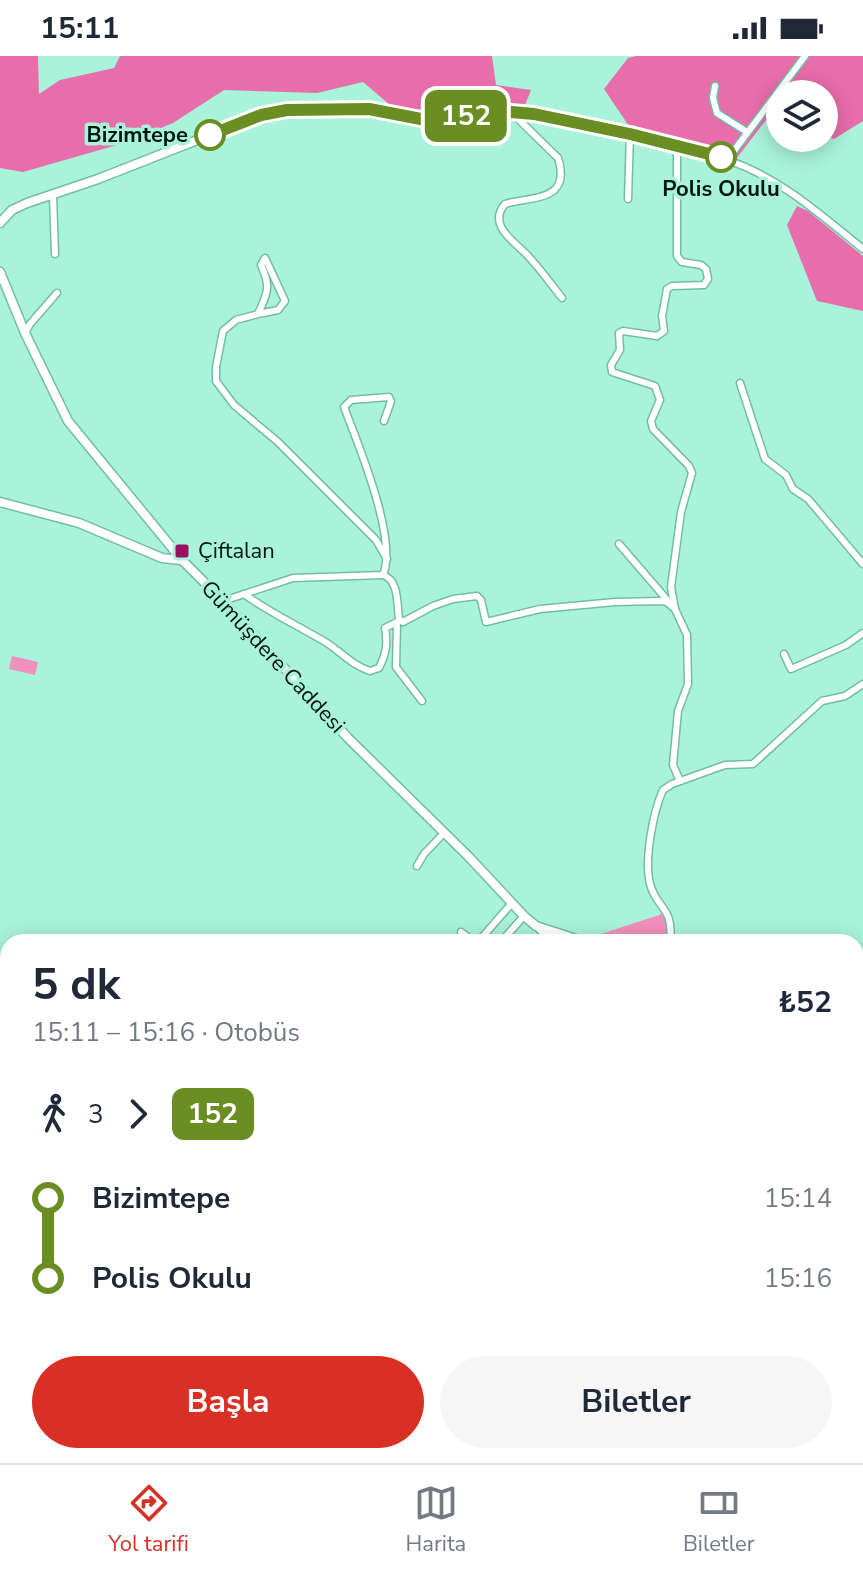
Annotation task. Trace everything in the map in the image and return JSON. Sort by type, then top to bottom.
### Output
[{"type":"street","points":[[727,160],[805,56]]},
{"type":"street","points":[[715,86],[713,98],[717,113],[747,132]]},
{"type":"street","points":[[0,223],[18,207],[274,112],[358,109],[421,119],[511,112],[630,134],[747,166],[816,209],[863,249]]},
{"type":"street","points":[[511,112],[558,158],[559,177],[555,191],[548,196],[505,204],[499,214],[500,223],[510,241],[526,253],[562,298]]},
{"type":"street","points":[[628,199],[630,134]]},
{"type":"street","points":[[677,147],[677,256],[682,262],[701,265],[706,269],[708,279],[704,285],[672,286],[667,289],[662,316],[664,331],[657,336],[619,333],[620,350],[611,365],[612,372],[655,386],[660,400],[651,421],[653,429],[692,473],[681,512],[671,587],[675,609],[687,635],[688,684],[678,711],[673,765],[680,781]]},
{"type":"street","points":[[53,195],[55,254]]},
{"type":"street","points":[[258,314],[269,283],[261,265],[265,258],[285,301],[278,310],[236,320],[223,331],[216,381],[234,405],[278,442],[376,540],[387,559]]},
{"type":"street","name":"Gümüşdere Caddesi","points":[[0,272],[25,333],[79,438],[182,560],[348,738],[524,916],[536,926],[560,934]]},
{"type":"street","points":[[25,333],[57,293]]},
{"type":"street","points":[[740,383],[765,459],[786,475],[793,489],[808,499],[863,564]]},
{"type":"street","points":[[383,575],[387,559],[382,521],[344,407],[351,400],[389,397],[391,401],[384,421]]},
{"type":"street","points":[[0,502],[79,523],[162,558],[182,560]]},
{"type":"street","points":[[619,544],[675,609]]},
{"type":"street","points":[[223,601],[293,578],[390,577],[394,583],[398,620],[396,667],[422,701]]},
{"type":"street","points":[[244,594],[273,615],[323,641],[345,658],[370,671],[379,668],[388,647],[385,628],[453,599],[477,596],[481,600],[486,622],[540,609],[615,602],[660,601],[667,602],[675,609]]},
{"type":"street","points":[[784,654],[791,669],[841,647],[863,633]]},
{"type":"street","points":[[670,934],[670,916],[650,885],[649,855],[663,790],[725,765],[753,764],[822,701],[845,696],[863,684]]},
{"type":"street","points":[[417,866],[444,833]]},
{"type":"street","points":[[483,934],[512,903]]},
{"type":"street","points":[[508,934],[524,916]]},
{"type":"street","points":[[536,926],[544,934]]},
{"type":"shaded area","points":[[0,56],[38,56],[39,94],[60,80],[114,68],[120,56],[492,56],[496,85],[531,90],[525,105],[403,116],[363,82],[317,93],[224,90],[173,123],[124,143],[23,172],[0,168]]},
{"type":"shaded area","points":[[863,56],[863,121],[838,137],[838,80],[766,80],[766,120],[733,163],[631,129],[604,89],[628,58]]},
{"type":"shaded area","points":[[797,206],[808,211],[863,256],[863,311],[817,301],[787,225]]},
{"type":"shaded area","points":[[12,656],[38,662],[35,675],[9,669]]},
{"type":"shaded area","points":[[665,913],[666,934],[601,934]]},
{"type":"bus line","name":"152","points":[[210,135],[261,115],[300,109],[369,109],[421,119],[511,112],[630,134],[721,157]]},
{"type":"place","name":"Bizimtepe","points":[[210,135]]},
{"type":"place","name":"Polis Okulu","points":[[721,157]]},
{"type":"place","name":"Çiftalan","points":[[182,551]]}]
